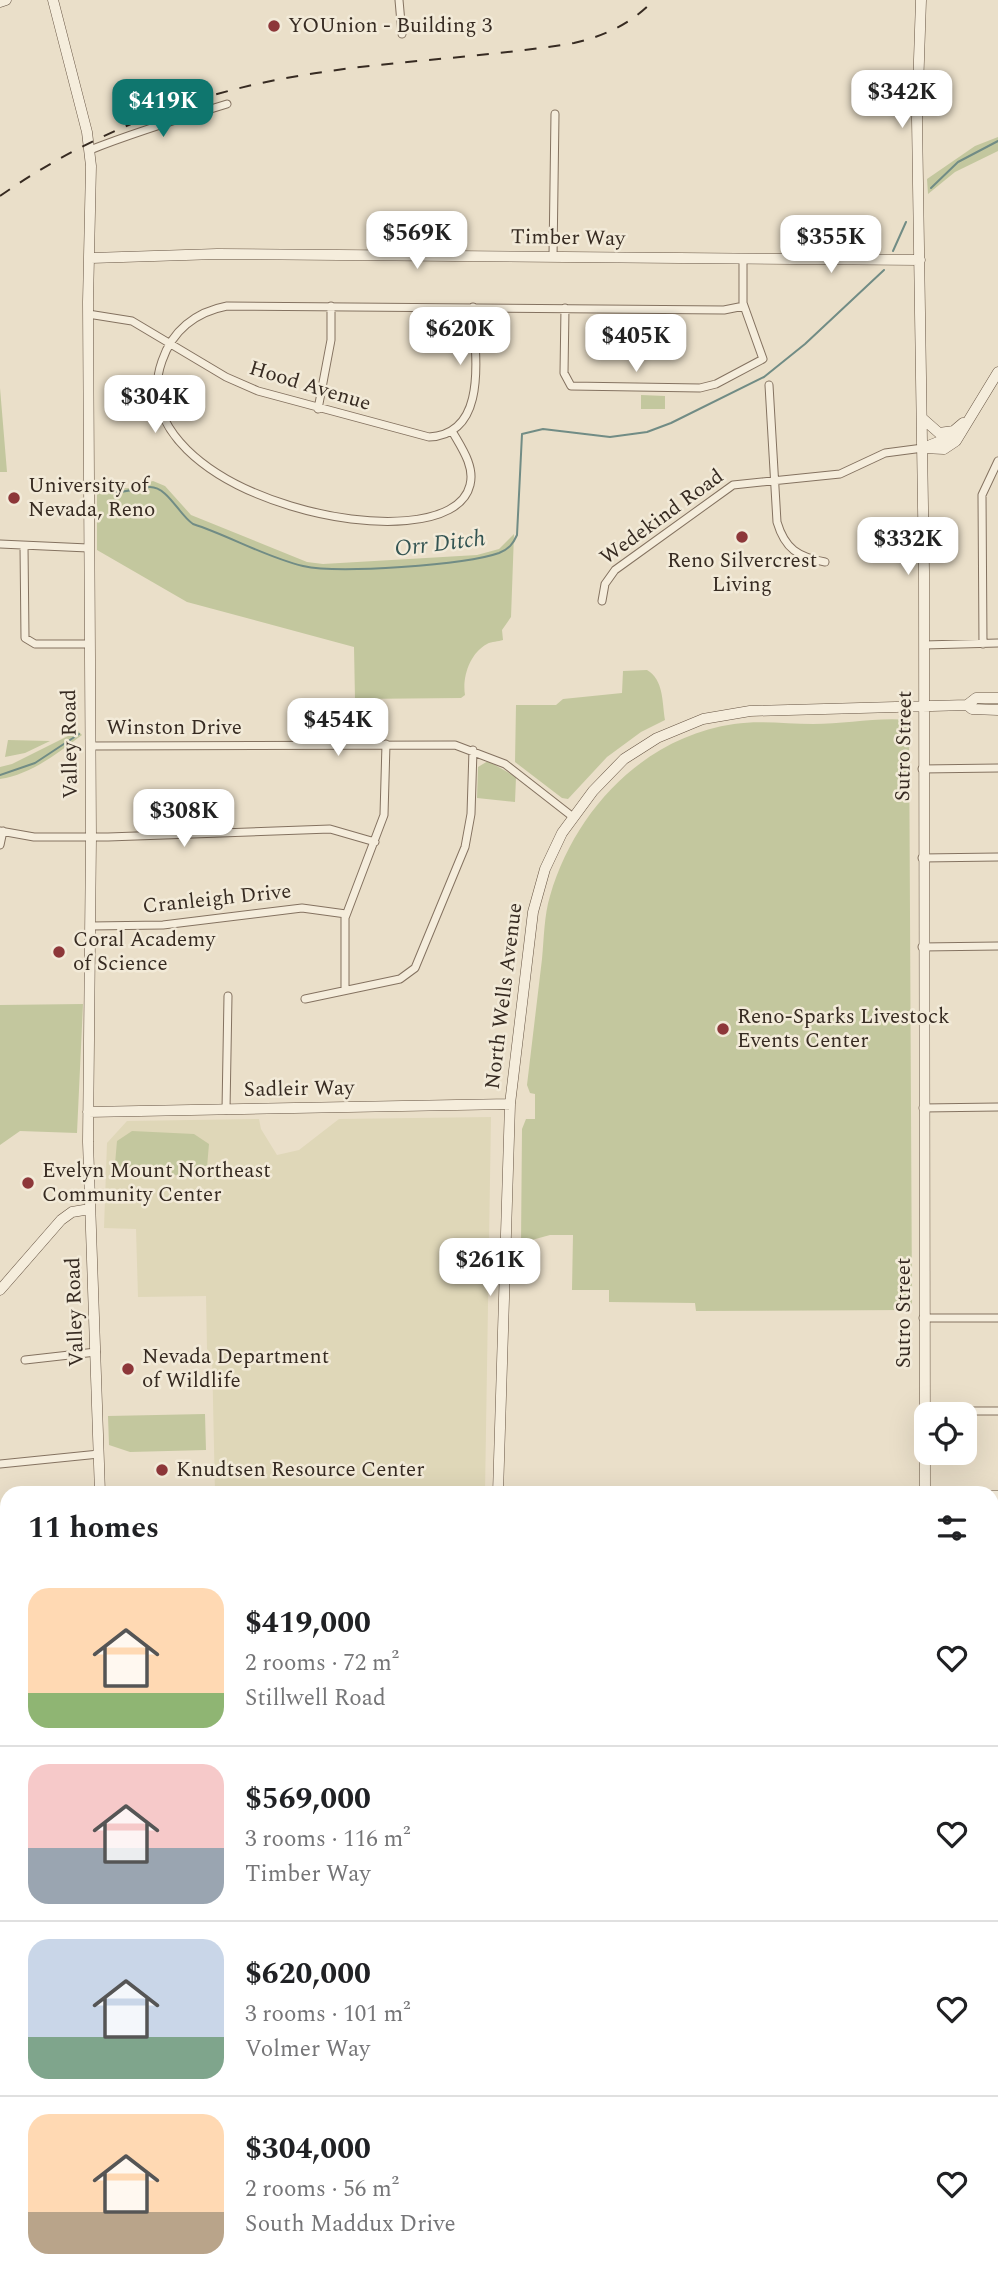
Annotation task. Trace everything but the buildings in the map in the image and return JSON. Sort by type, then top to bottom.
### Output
[{"type":"street","points":[[0,2],[6,0]]},
{"type":"street","name":"Valley Road","points":[[53,0],[90,150],[88,644],[91,837],[88,1112],[100,1486]]},
{"type":"street","points":[[400,0],[402,34]]},
{"type":"street","name":"Sutro Street","points":[[921,0],[918,119],[924,645],[924,1402]]},
{"type":"street","points":[[90,150],[145,129],[193,117],[227,104]]},
{"type":"street","points":[[553,257],[555,114]]},
{"type":"street","name":"Timber Way","points":[[90,258],[208,254],[920,260]]},
{"type":"street","points":[[565,308],[564,373],[567,383],[575,387],[700,388],[716,384],[763,359],[744,306],[743,259]]},
{"type":"street","points":[[473,307],[473,399],[466,416],[452,431],[468,461],[471,478],[462,502],[449,513],[380,521],[301,510],[229,480],[192,455],[173,436],[162,415],[157,392],[159,370],[170,344],[189,322],[218,307],[331,306],[473,307],[732,310],[744,306]]},
{"type":"street","points":[[318,409],[331,340],[331,306]]},
{"type":"street","name":"Hood Avenue","points":[[88,314],[132,321],[237,383],[318,409],[420,436],[438,436],[452,431]]},
{"type":"street","name":"Wedekind Road","points":[[923,448],[937,450],[950,446],[998,372]]},
{"type":"street","points":[[769,384],[777,522],[782,538],[791,550],[804,558],[825,562]]},
{"type":"street","points":[[922,418],[939,433],[954,430]]},
{"type":"street","name":"Wedekind Road","points":[[602,601],[606,584],[615,570],[725,489],[740,483],[840,474],[885,453],[923,448],[943,440],[966,421]]},
{"type":"street","points":[[984,644],[982,495],[998,461]]},
{"type":"street","points":[[0,544],[88,548]]},
{"type":"street","points":[[24,546],[25,638],[35,644],[88,644]]},
{"type":"street","points":[[924,645],[998,643]]},
{"type":"street","points":[[998,698],[976,698],[967,705],[972,709],[998,710]]},
{"type":"street","name":"North Wells Avenue","points":[[498,1486],[510,1104],[533,912],[550,857],[573,817],[604,778],[624,759],[657,738],[703,719],[750,711],[967,705]]},
{"type":"street","points":[[345,990],[346,914],[375,842],[386,806],[386,744]]},
{"type":"street","name":"Winston Drive","points":[[90,746],[443,744],[473,750],[506,764],[573,817]]},
{"type":"street","points":[[305,999],[400,979],[415,968],[465,847],[471,814],[473,750]]},
{"type":"street","points":[[922,769],[998,768]]},
{"type":"street","points":[[0,845],[2,831],[34,836],[91,837],[330,829],[375,842]]},
{"type":"street","points":[[922,858],[998,857]]},
{"type":"street","name":"Cranleigh Drive","points":[[90,926],[163,925],[313,907],[346,914]]},
{"type":"street","points":[[922,947],[998,946]]},
{"type":"street","points":[[226,1110],[228,996]]},
{"type":"street","name":"Sadleir Way","points":[[88,1112],[510,1104]]},
{"type":"street","points":[[923,1108],[998,1107]]},
{"type":"street","points":[[0,1290],[61,1220],[72,1212],[90,1209]]},
{"type":"street","points":[[923,1318],[998,1318]]},
{"type":"street","points":[[24,1360],[96,1352]]},
{"type":"street","points":[[977,1410],[998,1410]]},
{"type":"street","points":[[0,1464],[99,1454]]},
{"type":"street","name":"Sutro Street","points":[[925,1465],[925,1486]]},
{"type":"shaded area","points":[[491,1117],[485,1486],[215,1486],[212,1355],[207,1349],[206,1296],[138,1297],[136,1229],[104,1228],[107,1143],[127,1121],[259,1119],[261,1129],[277,1155],[299,1150],[339,1119]]},
{"type":"green space","points":[[998,137],[998,151],[955,172],[928,194],[927,179],[975,146]]},
{"type":"green space","points":[[0,388],[7,472],[0,472]]},
{"type":"green space","points":[[641,395],[665,396],[665,409],[641,409]]},
{"type":"green space","points":[[153,481],[165,486],[191,515],[307,562],[323,564],[477,555],[499,549],[514,534],[511,617],[502,630],[503,640],[489,643],[476,653],[468,666],[465,695],[461,698],[355,699],[354,647],[187,602],[97,550],[97,488],[130,488]]},
{"type":"green space","points":[[647,670],[653,674],[659,685],[665,720],[641,732],[607,757],[568,799],[562,798],[515,762],[516,705],[556,705],[563,699],[622,693],[623,671]]},
{"type":"green space","name":"Reno-Sparks Livestock Events Center","points":[[909,720],[912,1305],[907,1310],[696,1311],[695,1303],[609,1302],[609,1290],[572,1290],[573,1235],[550,1235],[521,1243],[522,1129],[526,1119],[535,1119],[535,1094],[530,1093],[527,1085],[546,911],[561,864],[577,835],[595,807],[643,761],[671,744],[701,732],[744,723],[813,724]]},
{"type":"green space","points":[[78,731],[82,735],[43,762],[23,773],[0,779],[0,767],[12,764]]},
{"type":"green space","points":[[8,740],[50,741],[25,753],[5,757]]},
{"type":"green space","points":[[488,761],[516,777],[515,802],[477,798],[478,767]]},
{"type":"green space","points":[[83,1004],[77,1133],[20,1131],[0,1145],[0,1005]]},
{"type":"green space","points":[[132,1131],[194,1134],[209,1144],[207,1167],[192,1176],[130,1173],[115,1164],[117,1141]]},
{"type":"green space","points":[[205,1414],[206,1450],[130,1452],[109,1445],[108,1416]]},
{"type":"waterway","name":"Orr Ditch","points":[[931,188],[958,162],[998,141]]},
{"type":"waterway","name":"Orr Ditch","points":[[893,251],[906,222]]},
{"type":"waterway","name":"Orr Ditch","points":[[116,492],[156,488],[168,496],[193,524],[303,566],[344,569],[401,567],[459,561],[499,553],[510,546],[517,535],[522,434],[543,429],[610,437],[647,432],[671,423],[764,377],[805,344],[884,270]]},
{"type":"waterway","name":"Orr Ditch","points":[[0,775],[35,763],[79,734]]},
{"type":"railway","points":[[0,196],[34,173],[107,135],[145,118],[224,92],[264,82],[337,70],[574,43],[617,28],[654,0]]},
{"type":"place","name":"YOUnion - Building 3","points":[[274,26]]},
{"type":"place","name":"University of Nevada, Reno","points":[[14,498]]},
{"type":"place","name":"Reno Silvercrest Living","points":[[742,537]]},
{"type":"place","name":"Coral Academy of Science","points":[[59,952]]},
{"type":"place","name":"Reno-Sparks Livestock Events Center","points":[[723,1029]]},
{"type":"place","name":"Evelyn Mount Northeast Community Center","points":[[28,1183]]},
{"type":"place","name":"Nevada Department of Wildlife","points":[[128,1369]]},
{"type":"place","name":"Knudtsen Resource Center","points":[[162,1470]]}]
